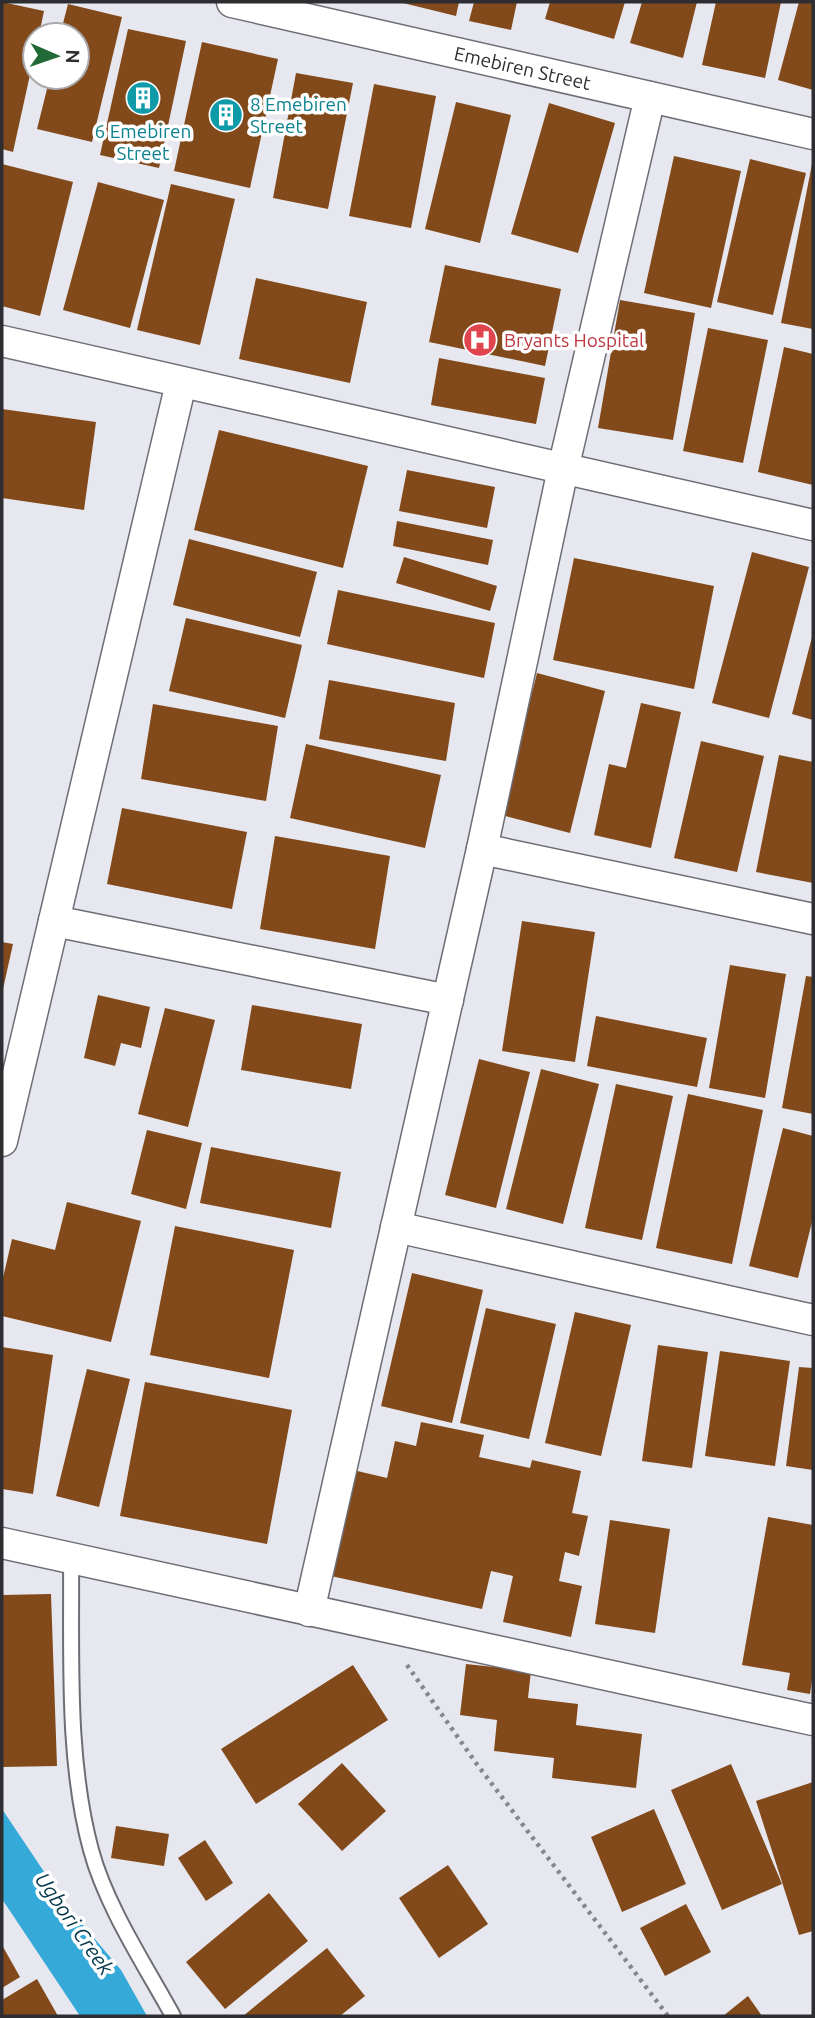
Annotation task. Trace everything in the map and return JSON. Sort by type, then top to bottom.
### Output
[{"type":"street","name":"Emebiren Street","points":[[232,2],[813,134]]},
{"type":"street","points":[[309,1611],[482,849],[563,469],[650,97]]},
{"type":"street","points":[[2,341],[813,525]]},
{"type":"street","points":[[2,1141],[181,383]]},
{"type":"street","points":[[482,849],[813,919]]},
{"type":"street","points":[[54,920],[448,1000]]},
{"type":"street","points":[[396,1227],[813,1320]]},
{"type":"street","points":[[2,1543],[813,1720]]},
{"type":"lane","points":[[71,1558],[73,1700],[79,1798],[91,1851],[105,1890],[173,2016]]},
{"type":"path","points":[[380,1627],[476,1763],[668,2016]]},
{"type":"water","name":"Ugbori Creek","points":[[2,1809],[67,1906],[121,1970],[147,2016],[80,2016],[2,1899]]},
{"type":"building","points":[[2,2],[44,11],[42,21],[21,21],[21,91],[26,91],[13,152],[2,149]]},
{"type":"building","points":[[399,2],[459,2],[456,16]]},
{"type":"building","points":[[474,2],[517,2],[511,30],[469,21]]},
{"type":"building","points":[[550,2],[625,2],[614,39],[545,19]]},
{"type":"building","points":[[642,2],[697,2],[683,58],[630,43]]},
{"type":"building","points":[[716,2],[781,2],[765,78],[702,65]]},
{"type":"building","points":[[799,2],[813,2],[813,90],[778,80]]},
{"type":"building","points":[[68,4],[122,17],[92,142],[37,129],[46,91],[91,91],[91,21],[64,21]]},
{"type":"building","name":"6 Emebiren Street","points":[[128,29],[186,41],[159,168],[100,155]]},
{"type":"building","name":"8 Emebiren Street","points":[[202,42],[278,59],[250,188],[174,171]]},
{"type":"building","points":[[296,73],[353,83],[328,209],[273,198]]},
{"type":"building","points":[[374,84],[436,96],[411,228],[349,216]]},
{"type":"building","points":[[456,102],[511,115],[480,243],[425,229]]},
{"type":"building","points":[[549,103],[615,123],[578,253],[511,234]]},
{"type":"building","points":[[674,156],[741,171],[711,308],[644,293]]},
{"type":"building","points":[[750,159],[806,173],[773,315],[717,302]]},
{"type":"building","points":[[2,164],[73,182],[40,316],[2,306]]},
{"type":"building","points":[[813,164],[813,329],[781,323]]},
{"type":"building","points":[[98,182],[164,200],[130,328],[63,310]]},
{"type":"building","points":[[171,184],[235,199],[200,345],[137,330]]},
{"type":"building","points":[[445,265],[561,289],[545,366],[429,342]]},
{"type":"building","points":[[256,278],[367,302],[350,383],[239,359]]},
{"type":"building","points":[[620,300],[695,313],[673,440],[598,428]]},
{"type":"building","points":[[708,328],[768,340],[743,463],[683,451]]},
{"type":"building","points":[[784,347],[813,354],[813,485],[758,472]]},
{"type":"building","points":[[439,358],[545,378],[536,424],[431,405]]},
{"type":"building","points":[[2,409],[96,422],[84,510],[2,498]]},
{"type":"building","points":[[219,430],[368,466],[343,568],[194,530]]},
{"type":"building","points":[[407,470],[495,487],[487,528],[399,511]]},
{"type":"building","points":[[397,521],[493,540],[488,565],[393,546]]},
{"type":"building","points":[[189,539],[317,572],[300,637],[173,605]]},
{"type":"building","points":[[752,552],[809,567],[769,718],[712,703]]},
{"type":"building","points":[[404,557],[497,586],[490,611],[396,583]]},
{"type":"building","points":[[574,558],[714,586],[694,689],[553,660]]},
{"type":"building","points":[[338,590],[495,623],[484,678],[327,644]]},
{"type":"building","points":[[186,618],[302,645],[285,718],[169,691]]},
{"type":"building","points":[[813,637],[813,720],[792,714]]},
{"type":"building","points":[[537,673],[605,691],[570,833],[501,815]]},
{"type":"building","points":[[329,680],[455,703],[446,761],[319,739]]},
{"type":"building","points":[[641,703],[681,712],[651,848],[594,835],[609,764],[626,768]]},
{"type":"building","points":[[153,704],[278,726],[266,801],[141,779]]},
{"type":"building","points":[[701,741],[764,756],[737,872],[674,858]]},
{"type":"building","points":[[306,744],[441,775],[425,848],[290,818]]},
{"type":"building","points":[[779,755],[813,762],[813,883],[756,872]]},
{"type":"building","points":[[122,808],[247,832],[232,909],[107,884]]},
{"type":"building","points":[[275,836],[390,856],[375,949],[260,929]]},
{"type":"building","points":[[522,921],[595,932],[575,1062],[502,1051]]},
{"type":"building","points":[[2,942],[13,944],[3,989],[2,989]]},
{"type":"building","points":[[730,965],[786,974],[765,1098],[709,1088]]},
{"type":"building","points":[[806,976],[813,977],[813,1114],[782,1108]]},
{"type":"building","points":[[98,995],[150,1007],[141,1048],[121,1043],[115,1066],[84,1058]]},
{"type":"building","points":[[252,1005],[362,1024],[351,1089],[241,1070]]},
{"type":"building","points":[[165,1008],[215,1020],[188,1127],[138,1114]]},
{"type":"building","points":[[596,1016],[707,1038],[697,1087],[587,1066]]},
{"type":"building","points":[[479,1059],[530,1072],[496,1208],[445,1195]]},
{"type":"building","points":[[541,1069],[599,1084],[563,1224],[506,1209]]},
{"type":"building","points":[[616,1084],[673,1096],[642,1240],[585,1228]]},
{"type":"building","points":[[688,1094],[763,1110],[732,1264],[656,1248]]},
{"type":"building","points":[[783,1128],[813,1136],[813,1218],[798,1278],[749,1266]]},
{"type":"building","points":[[147,1130],[202,1143],[186,1209],[131,1194]]},
{"type":"building","points":[[211,1147],[341,1172],[331,1228],[200,1203]]},
{"type":"building","points":[[67,1202],[141,1221],[111,1342],[2,1316],[2,1282],[12,1239],[55,1250]]},
{"type":"building","points":[[175,1226],[294,1250],[269,1378],[150,1355]]},
{"type":"building","points":[[412,1273],[483,1290],[452,1423],[381,1406]]},
{"type":"building","points":[[486,1308],[556,1324],[529,1439],[460,1423]]},
{"type":"building","points":[[575,1312],[631,1325],[601,1456],[545,1443]]},
{"type":"building","points":[[658,1345],[708,1352],[692,1468],[642,1461]]},
{"type":"building","points":[[2,1347],[53,1355],[33,1494],[2,1489]]},
{"type":"building","points":[[720,1351],[790,1361],[775,1466],[705,1456]]},
{"type":"building","points":[[799,1367],[813,1368],[813,1470],[786,1466]]},
{"type":"building","points":[[87,1369],[130,1379],[99,1507],[56,1496]]},
{"type":"building","points":[[145,1382],[292,1410],[267,1544],[120,1516]]},
{"type":"building","points":[[421,1422],[484,1435],[479,1457],[530,1468],[532,1460],[581,1471],[572,1513],[588,1516],[579,1556],[565,1552],[559,1581],[582,1586],[571,1637],[503,1622],[513,1576],[491,1571],[482,1609],[331,1576],[353,1470],[387,1478],[395,1441],[416,1446]]},
{"type":"building","points":[[768,1517],[813,1525],[813,1673],[810,1694],[787,1690],[790,1673],[742,1665]]},
{"type":"building","points":[[610,1520],[670,1529],[655,1633],[595,1624]]},
{"type":"building","points":[[51,1594],[57,1766],[2,1767],[2,1595]]},
{"type":"building","points":[[466,1664],[531,1671],[528,1698],[578,1704],[576,1725],[642,1734],[636,1788],[552,1778],[554,1758],[494,1751],[497,1720],[460,1715]]},
{"type":"building","points":[[353,1665],[388,1720],[256,1804],[221,1749]]},
{"type":"building","points":[[342,1763],[386,1811],[342,1851],[298,1804]]},
{"type":"building","points":[[731,1764],[782,1884],[722,1910],[671,1790]]},
{"type":"building","points":[[813,1782],[813,1931],[799,1935],[756,1801]]},
{"type":"building","points":[[654,1809],[686,1884],[622,1912],[591,1837]]},
{"type":"building","points":[[116,1826],[169,1834],[164,1866],[111,1858]]},
{"type":"building","points":[[205,1840],[233,1883],[206,1901],[178,1858]]},
{"type":"building","points":[[448,1865],[488,1924],[439,1958],[399,1898]]},
{"type":"building","points":[[269,1893],[308,1941],[225,2009],[186,1962]]},
{"type":"building","points":[[686,1904],[711,1952],[665,1976],[640,1928]]},
{"type":"building","points":[[2,1945],[20,1977],[2,1988]]},
{"type":"building","points":[[327,1948],[365,1996],[340,2016],[243,2016]]},
{"type":"building","points":[[37,1979],[58,2016],[2,2016],[2,2000]]},
{"type":"building","points":[[748,1996],[762,2016],[723,2016]]},
{"type":"place","name":"6 Emebiren Street","points":[[143,98]]},
{"type":"place","name":"8 Emebiren Street","points":[[226,115]]},
{"type":"place","name":"Bryants Hospital","points":[[480,340]]}]
